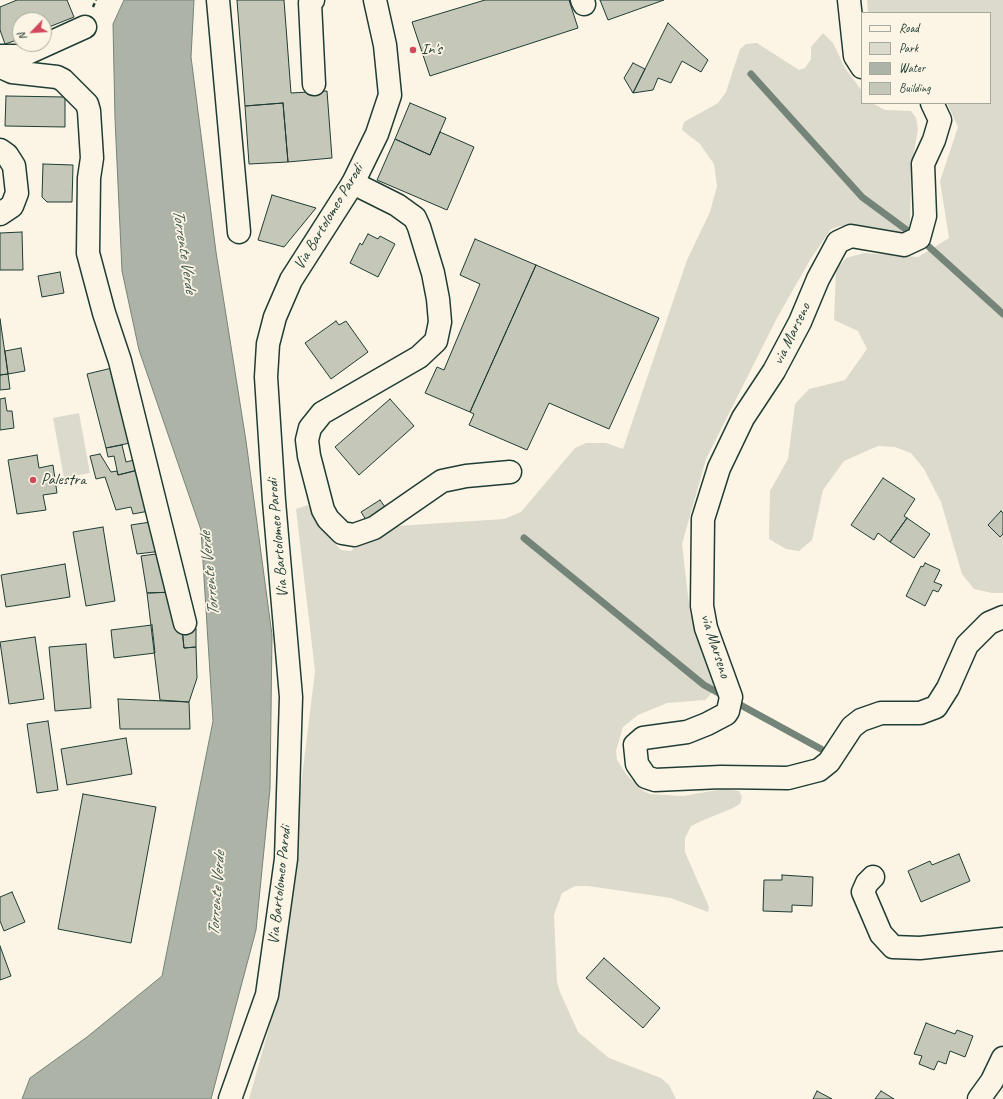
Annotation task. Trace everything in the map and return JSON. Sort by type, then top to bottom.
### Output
[{"type":"street","points":[[218,0],[239,232]]},
{"type":"street","points":[[313,0],[310,3],[314,84]]},
{"type":"street","name":"Via Bartolomeo Parodi","points":[[230,1099],[267,995],[286,858],[291,697],[275,509],[266,377],[268,344],[275,317],[291,280],[353,183],[376,134],[390,95],[385,45],[375,0]]},
{"type":"street","points":[[849,0],[855,56],[861,65]]},
{"type":"street","points":[[0,56],[21,56],[85,27]]},
{"type":"street","points":[[0,63],[3,68],[12,72],[57,77],[63,80],[87,104],[89,110],[92,158],[89,178],[88,253],[104,313],[120,362],[185,623]]},
{"type":"street","name":"via Marseno","points":[[932,104],[940,120],[934,140],[923,164],[925,216],[919,238],[904,245],[851,236],[838,242],[818,279],[800,322],[774,371],[743,418],[719,468],[703,519],[702,606],[706,628],[731,697],[728,710],[726,714],[687,732],[643,738],[635,745],[637,764],[646,777],[655,780],[721,777],[788,778],[819,770],[829,762],[852,727],[861,720],[881,713],[920,712],[936,708],[948,688],[967,645],[989,623],[1003,617]]},
{"type":"street","points":[[0,150],[7,155],[14,166],[17,179],[17,193],[12,206],[0,214]]},
{"type":"street","points":[[353,183],[397,205],[415,218],[433,273],[438,299],[440,322],[439,333],[436,341],[419,357],[322,412],[310,428],[307,440],[309,456],[328,519],[342,533],[354,535],[361,534],[374,528],[442,481],[466,476],[510,472]]},
{"type":"street","points":[[873,877],[867,883],[863,892],[880,934],[893,947],[920,948],[1003,939]]},
{"type":"street","points":[[979,1099],[992,1081],[1003,1058]]},
{"type":"green space","points":[[867,0],[1003,0],[1003,593],[992,593],[974,589],[962,574],[941,502],[924,469],[911,453],[895,447],[878,446],[844,461],[823,490],[812,540],[799,551],[786,549],[769,539],[770,491],[788,459],[795,404],[809,389],[845,380],[867,349],[858,331],[834,320],[836,270],[846,258],[864,253],[918,257],[949,238],[940,181],[958,127],[947,104],[991,104],[991,12],[868,12]]},
{"type":"green space","points":[[823,33],[833,43],[845,68],[861,90],[861,104],[874,104],[885,110],[911,111],[916,118],[918,129],[911,169],[910,230],[905,237],[865,226],[840,226],[831,229],[810,260],[777,318],[706,459],[682,544],[690,613],[714,674],[714,684],[710,695],[705,700],[667,703],[638,715],[623,727],[616,751],[617,760],[626,774],[643,791],[650,794],[683,796],[723,789],[739,791],[742,797],[740,804],[733,808],[691,826],[685,838],[685,852],[709,907],[708,912],[671,898],[588,886],[575,886],[562,893],[554,915],[557,982],[578,1032],[609,1058],[661,1078],[669,1085],[676,1099],[249,1099],[273,1014],[315,671],[296,509],[308,505],[318,524],[341,550],[351,551],[370,533],[397,526],[504,519],[521,512],[575,448],[586,443],[606,443],[623,449],[687,260],[710,212],[717,186],[714,164],[700,144],[682,130],[684,122],[718,103],[726,92],[740,49],[746,44],[757,43],[799,70],[805,68],[811,59],[811,47]]},
{"type":"green space","points":[[79,413],[90,473],[64,478],[53,418]]},
{"type":"water","name":"Torrente Verde","points":[[124,0],[194,0],[191,57],[216,252],[246,441],[272,635],[270,789],[256,930],[211,1099],[22,1099],[30,1078],[87,1037],[162,976],[213,721],[201,530],[139,350],[122,271],[115,119],[113,24]]},
{"type":"building","points":[[17,0],[67,0],[74,17],[52,26],[52,12],[12,12],[12,42],[5,44],[0,30],[0,7]]},
{"type":"building","points":[[237,0],[284,0],[291,93],[327,91],[332,158],[288,162],[283,103],[245,106]]},
{"type":"building","points":[[485,0],[569,0],[578,28],[430,76],[412,22]]},
{"type":"building","points":[[600,0],[664,0],[608,20]]},
{"type":"building","points":[[668,23],[708,60],[701,72],[682,61],[671,83],[658,78],[653,90],[633,93]]},
{"type":"building","points":[[633,63],[645,69],[633,93],[624,78]]},
{"type":"building","points":[[6,96],[65,97],[65,127],[5,126]]},
{"type":"building","points":[[283,103],[288,162],[249,164],[245,106]]},
{"type":"building","points":[[410,103],[446,118],[430,155],[395,139]]},
{"type":"building","points":[[440,132],[474,147],[447,210],[377,180],[395,139],[430,155]]},
{"type":"building","points":[[43,164],[73,165],[72,202],[47,202],[42,197]]},
{"type":"building","points":[[272,195],[316,208],[284,247],[258,240]]},
{"type":"building","points":[[22,232],[23,270],[0,270],[0,233]]},
{"type":"building","points":[[368,234],[378,239],[380,236],[395,244],[378,277],[350,263],[360,243],[362,245]]},
{"type":"building","points":[[475,239],[536,265],[470,412],[425,393],[437,367],[444,370],[480,284],[460,275]]},
{"type":"building","points":[[536,265],[659,318],[609,429],[549,403],[527,450],[469,425],[474,414],[470,412]]},
{"type":"building","points":[[60,272],[64,293],[42,297],[38,276]]},
{"type":"building","points":[[0,319],[8,374],[0,375]]},
{"type":"building","points":[[336,321],[339,325],[346,321],[368,352],[331,379],[305,343]]},
{"type":"building","points":[[21,348],[25,371],[8,374],[5,351]]},
{"type":"building","points":[[112,368],[130,443],[106,448],[87,374]]},
{"type":"building","points":[[8,374],[10,389],[0,390],[0,375]]},
{"type":"building","points":[[5,398],[7,411],[12,411],[14,428],[0,430],[0,399]]},
{"type":"building","points":[[390,399],[414,426],[359,475],[335,447]]},
{"type":"building","points":[[122,445],[126,462],[138,459],[138,470],[118,475],[114,456],[108,457],[106,448]]},
{"type":"building","points":[[100,454],[111,472],[117,471],[118,475],[138,470],[149,511],[133,514],[131,507],[116,510],[105,477],[96,479],[90,456]]},
{"type":"building","name":"Palestra","points":[[37,455],[39,468],[53,465],[57,493],[43,495],[46,510],[17,514],[8,460]]},
{"type":"building","points":[[883,478],[915,499],[904,516],[907,518],[890,542],[878,533],[874,540],[851,525]]},
{"type":"building","points":[[380,500],[388,511],[368,523],[361,512]]},
{"type":"building","points":[[1001,511],[1003,513],[1003,534],[1000,537],[988,525]]},
{"type":"building","points":[[907,518],[930,534],[914,558],[890,542]]},
{"type":"building","points":[[157,521],[162,551],[137,554],[131,525]]},
{"type":"building","points":[[103,527],[115,601],[86,606],[73,532]]},
{"type":"building","points":[[163,553],[175,592],[147,593],[141,556]]},
{"type":"building","points":[[925,563],[940,570],[934,582],[942,585],[938,592],[933,590],[925,606],[906,596],[921,566],[923,567]]},
{"type":"building","points":[[65,564],[70,597],[6,607],[1,575]]},
{"type":"building","points":[[175,592],[181,615],[184,648],[196,647],[197,678],[189,702],[160,700],[147,593]]},
{"type":"building","points":[[152,625],[155,653],[114,658],[111,630]]},
{"type":"building","points":[[196,629],[196,647],[184,648],[182,630]]},
{"type":"building","points":[[35,637],[44,699],[9,704],[0,642]]},
{"type":"building","points":[[86,644],[91,708],[55,711],[49,647]]},
{"type":"building","points":[[118,699],[189,702],[190,729],[120,729]]},
{"type":"building","points":[[48,721],[58,790],[37,793],[27,724]]},
{"type":"building","points":[[126,738],[132,774],[67,785],[61,749]]},
{"type":"building","points":[[83,794],[156,807],[131,943],[58,929]]},
{"type":"building","points":[[959,854],[970,881],[921,902],[908,871],[930,861],[932,865]]},
{"type":"building","points":[[782,875],[813,877],[812,906],[792,905],[792,912],[763,911],[764,880],[782,880]]},
{"type":"building","points":[[12,892],[25,922],[4,931],[0,921],[0,897]]},
{"type":"building","points":[[0,946],[11,976],[0,980]]},
{"type":"building","points":[[604,958],[660,1008],[643,1028],[586,978]]},
{"type":"building","points":[[926,1023],[955,1034],[957,1030],[973,1036],[965,1057],[950,1051],[946,1064],[938,1061],[934,1070],[919,1064],[922,1056],[914,1054]]},
{"type":"building","points":[[817,1091],[832,1099],[813,1099]]},
{"type":"building","points":[[881,1091],[894,1099],[875,1099]]},
{"type":"waterway","points":[[751,74],[862,197],[927,245],[1003,314]]},
{"type":"waterway","points":[[524,538],[704,685],[821,749]]},
{"type":"place","name":"In's","points":[[413,50]]},
{"type":"place","name":"Palestra","points":[[33,480]]}]
